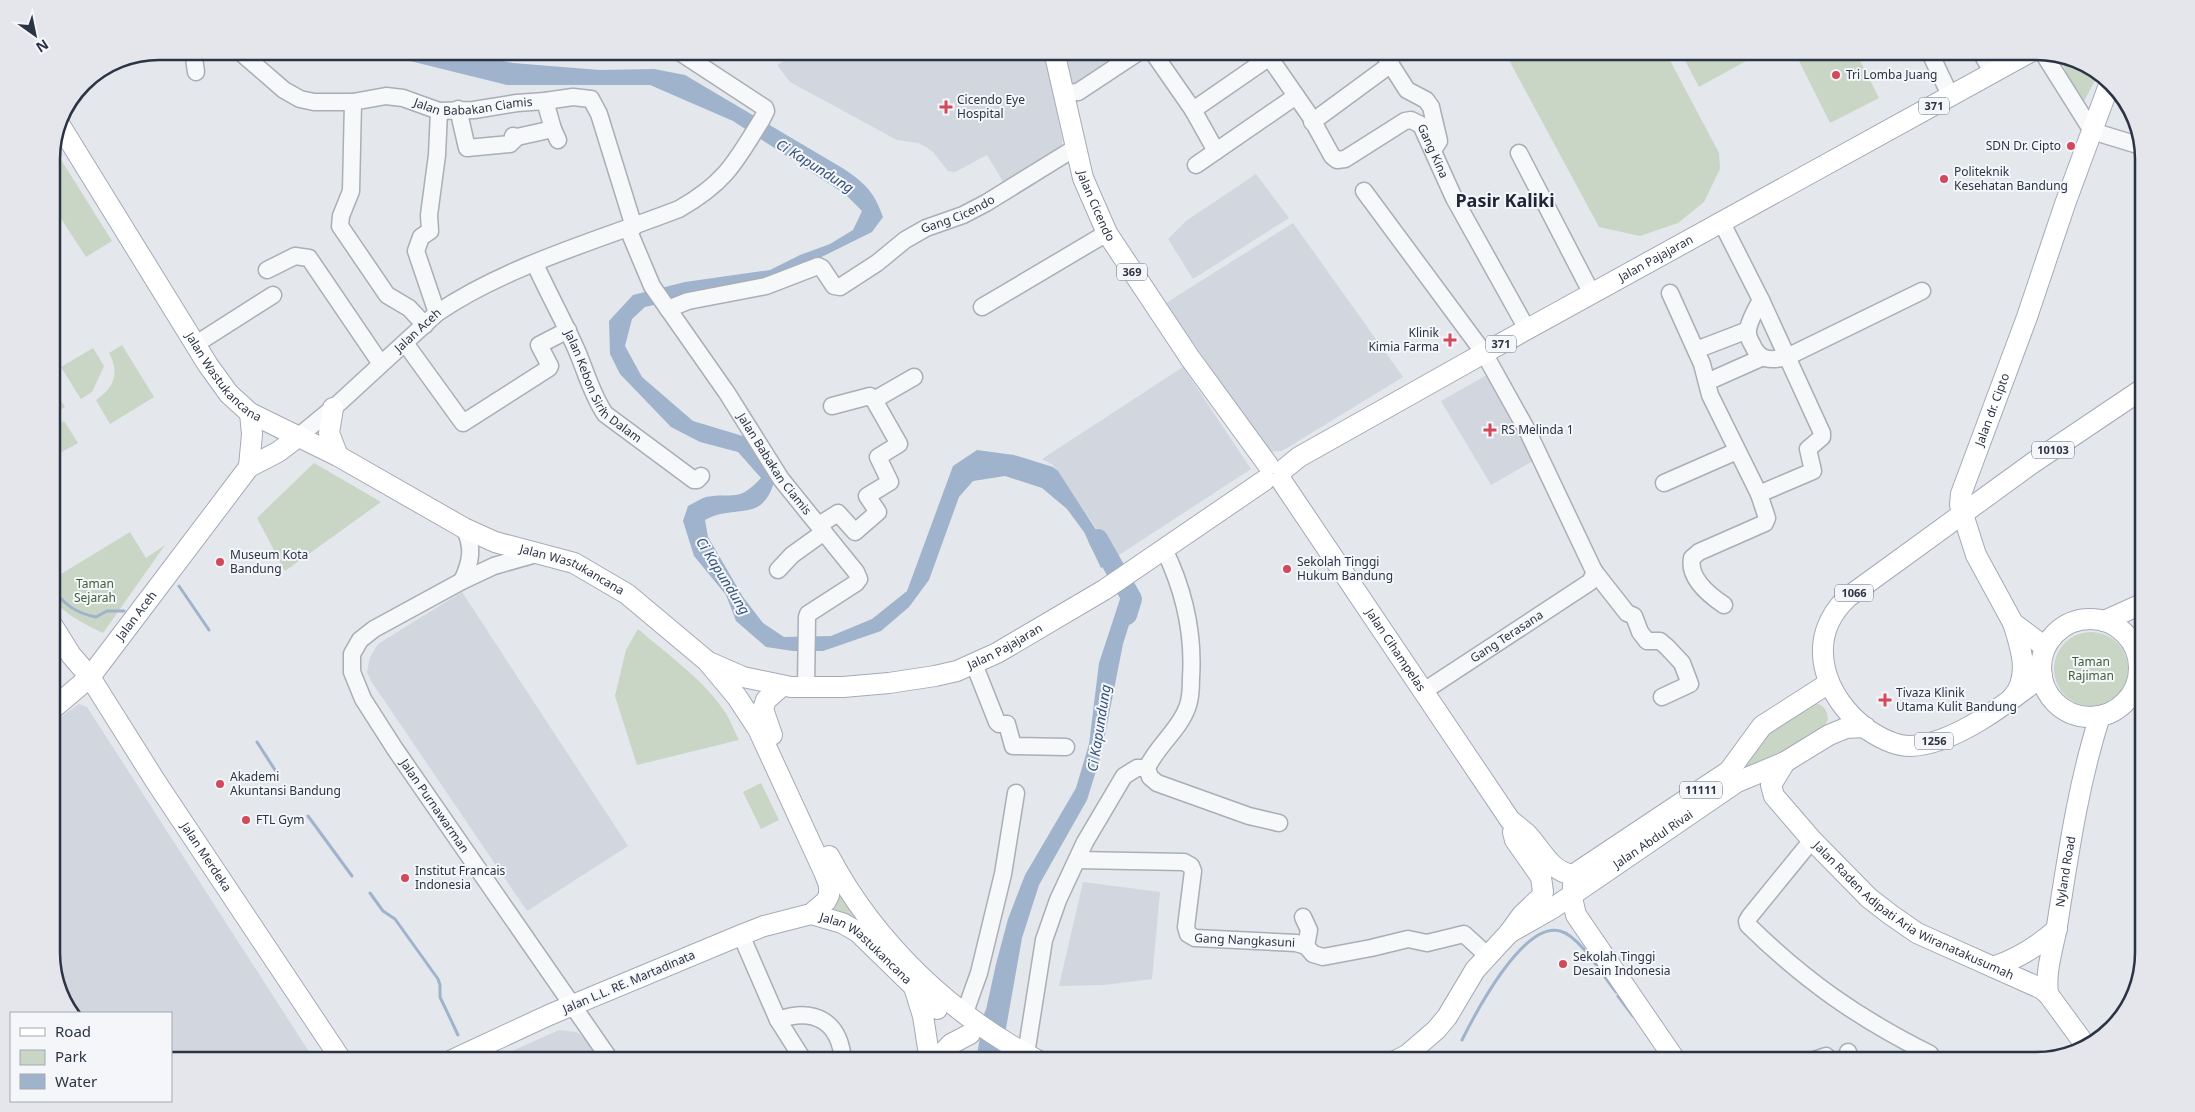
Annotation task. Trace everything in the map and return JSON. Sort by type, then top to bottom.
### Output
[{"type":"main road","name":"Jalan Cicendo","points":[[1057,60],[1066,94],[1075,148],[1092,204],[1107,233],[1195,364],[1274,474]]},
{"type":"main road","name":"Jalan Pajajaran","points":[[707,662],[744,677],[782,686],[806,687],[843,687],[889,683],[935,676],[974,664],[1016,642],[1104,590],[1299,457],[1527,329],[2017,60]]},
{"type":"main road","name":"Jalan dr. Cipto","points":[[1976,555],[1960,505],[1961,494],[2027,317],[2065,204],[2107,91]]},
{"type":"main road","name":"Jalan Wastukancana","points":[[64,132],[229,394],[250,413],[338,456],[464,528],[495,542],[574,563],[609,582],[627,594],[707,662],[737,697],[758,729],[824,872],[829,885],[829,895],[826,901],[811,914]]},
{"type":"main road","name":"10103","points":[[1963,513],[2135,394]]},
{"type":"main road","points":[[333,408],[329,433],[338,456]]},
{"type":"main road","points":[[248,467],[252,434],[250,413]]},
{"type":"main road","name":"Jalan Aceh","points":[[60,703],[86,681],[248,467],[278,452],[299,436]]},
{"type":"main road","points":[[1972,466],[1971,476],[1975,485],[1983,491],[1993,492]]},
{"type":"main road","name":"Jalan Cihampelas","points":[[1274,474],[1424,691],[1510,820],[1526,833],[1552,866],[1565,874],[1573,875]]},
{"type":"main road","name":"1066","points":[[1822,688],[1824,644],[1827,628],[1834,614],[1848,597],[1963,513]]},
{"type":"main road","points":[[1937,532],[1957,540],[1976,555],[2014,623],[2021,649],[2023,680],[2014,697],[2002,708]]},
{"type":"main road","points":[[2104,621],[2135,607]]},
{"type":"main road","points":[[2123,632],[2135,614]]},
{"type":"main road","points":[[2135,649],[2123,632],[2104,621],[2091,620],[2072,624],[2060,630],[2045,647],[2042,663],[2042,676],[2049,694],[2058,705],[2068,712],[2090,716],[2118,709],[2135,696]]},
{"type":"main road","points":[[2014,623],[2045,647]]},
{"type":"main road","name":"Jalan Merdeka","points":[[60,637],[149,794],[323,1052]]},
{"type":"main road","name":"1256","points":[[1822,688],[1865,727],[1893,743],[1917,746],[1965,729],[2002,708],[2042,676]]},
{"type":"main road","name":"Jalan Merdeka","points":[[86,681],[156,782],[336,1052]]},
{"type":"main road","name":"Jalan Wastukancana","points":[[782,686],[766,700],[762,709],[765,720],[793,782],[840,875],[915,989],[1012,1052]]},
{"type":"main road","points":[[1822,688],[1824,695],[1832,701],[1836,709],[1835,727],[1829,735]]},
{"type":"main road","name":"Jalan Abdul Rivai","points":[[1573,875],[1729,771],[1762,726],[1822,688]]},
{"type":"main road","name":"Nyland Road","points":[[2048,994],[2047,985],[2050,962],[2089,750],[2090,716]]},
{"type":"main road","name":"Jalan Abdul Rivai","points":[[1548,911],[1737,782],[1785,762],[1829,735],[1846,728],[1865,727]]},
{"type":"main road","name":"Jalan Raden Adipati Aria Wiranatakusumah","points":[[1785,762],[1771,785],[1774,796],[1812,840],[1869,898],[1917,933],[2038,987],[2048,994],[2082,1040]]},
{"type":"main road","name":"Jalan Cihampelas","points":[[1509,933],[1522,915],[1540,898],[1543,884],[1541,877],[1515,840],[1510,820]]},
{"type":"main road","points":[[1573,875],[1576,916]]},
{"type":"main road","points":[[1410,1052],[1436,1030],[1447,1017],[1475,970],[1509,933],[1548,911],[1569,911],[1576,916],[1670,1052]]},
{"type":"main road","name":"Jalan Wastukancana","points":[[811,914],[842,923],[858,932],[893,958],[971,1027]]},
{"type":"main road","name":"Jalan L.L. RE. Martadinata","points":[[470,1052],[572,1005],[741,935],[764,926],[811,914]]},
{"type":"main road","points":[[1992,967],[2010,961],[2026,952],[2044,941],[2056,929]]},
{"type":"main road","points":[[1430,1052],[1443,1041],[1456,1025],[1480,977],[1487,955]]},
{"type":"main road","points":[[915,989],[923,1016],[929,1052]]},
{"type":"main road","points":[[943,1052],[971,1027]]},
{"type":"street","points":[[194,60],[196,72]]},
{"type":"street","name":"Jalan Babakan Ciamis","points":[[249,60],[284,90],[300,99],[327,104],[353,102],[386,96],[403,98],[439,110],[474,110],[518,103],[582,97],[591,99],[631,228],[652,286],[727,393],[781,479],[856,572],[859,579],[834,599],[808,614],[806,687]]},
{"type":"street","name":"Jalan Aceh","points":[[299,436],[333,408],[431,319],[500,277],[679,209],[708,192],[727,174],[766,111],[765,108],[692,60]]},
{"type":"street","points":[[1066,94],[1078,92],[1127,60]]},
{"type":"street","points":[[1158,60],[1193,110],[1216,151]]},
{"type":"street","points":[[1193,110],[1261,60]]},
{"type":"street","points":[[1274,60],[1312,122],[1385,60]]},
{"type":"street","points":[[1388,60],[1407,90],[1426,100],[1431,107],[1439,141],[1432,149]]},
{"type":"street","points":[[1933,60],[1951,96]]},
{"type":"street","points":[[1985,60],[1993,74]]},
{"type":"street","points":[[2048,61],[2092,131],[2134,143]]},
{"type":"street","points":[[1196,165],[1296,96]]},
{"type":"street","points":[[458,110],[466,146],[469,148],[510,144],[515,137],[555,135],[545,101]]},
{"type":"street","points":[[353,102],[351,191],[341,216],[340,226],[387,295],[431,319]]},
{"type":"street","points":[[431,319],[416,250],[420,239],[428,233],[430,228],[429,215],[437,155],[439,110]]},
{"type":"street","name":"Gang Kina","points":[[1312,122],[1332,156],[1337,160],[1345,159],[1405,121],[1411,120],[1420,125],[1454,198],[1527,329]]},
{"type":"street","name":"Gang Cicendo","points":[[668,308],[688,301],[766,286],[818,266],[822,267],[834,286],[842,286],[877,263],[905,240],[926,228],[986,203],[1075,148]]},
{"type":"street","points":[[1519,153],[1592,294]]},
{"type":"street","points":[[1364,191],[1484,353],[1528,432],[1593,577],[1627,614],[1634,616],[1640,632],[1647,641],[1662,643],[1682,663],[1690,684],[1662,697]]},
{"type":"street","points":[[1722,223],[1761,300],[1823,435],[1808,449],[1813,471],[1758,494]]},
{"type":"street","points":[[982,308],[1107,233]]},
{"type":"street","points":[[267,270],[294,256],[308,258],[381,364]]},
{"type":"street","name":"Jalan Kebon Sirih Dalam","points":[[535,264],[568,330],[589,378],[596,401],[605,414],[694,480],[701,476]]},
{"type":"street","points":[[1761,300],[1748,330],[1748,337],[1754,350],[1761,358],[1774,361],[1787,357],[1922,291]]},
{"type":"street","points":[[1670,293],[1696,350],[1710,395],[1758,494],[1767,518],[1765,523],[1700,552],[1692,558],[1691,562],[1695,574],[1702,587],[1708,594],[1724,605]]},
{"type":"street","points":[[196,344],[273,295]]},
{"type":"street","points":[[405,343],[462,423],[549,368],[550,366],[539,345],[568,330]]},
{"type":"street","points":[[1696,350],[1748,330]]},
{"type":"street","points":[[1707,382],[1761,358]]},
{"type":"street","points":[[874,400],[914,377]]},
{"type":"street","points":[[778,570],[838,513],[855,532],[878,512],[867,496],[890,482],[878,457],[899,444],[874,400],[870,396],[832,406]]},
{"type":"street","points":[[1664,483],[1737,452]]},
{"type":"street","points":[[462,581],[469,564],[471,546],[464,528]]},
{"type":"street","points":[[1164,549],[1180,586],[1188,619],[1192,646],[1191,687],[1188,707],[1182,718],[1154,753],[1147,768],[1150,777],[1157,783],[1249,816],[1278,823]]},
{"type":"street","name":"Jalan Purnawarman","points":[[536,554],[494,566],[462,581],[374,629],[360,640],[352,654],[352,672],[363,699],[390,740],[604,1052]]},
{"type":"street","name":"Gang Terasana","points":[[1424,691],[1593,577]]},
{"type":"street","points":[[974,664],[999,724],[1007,724],[1013,746],[1066,747]]},
{"type":"street","points":[[1021,1052],[1044,940],[1058,900],[1085,842],[1124,776],[1137,768],[1147,768]]},
{"type":"street","points":[[971,1027],[979,973],[1003,874],[1016,793]]},
{"type":"street","points":[[1812,840],[1748,918],[1748,925],[1783,959],[1858,1015],[1926,1052]]},
{"type":"street","name":"Gang Nangkasuni","points":[[1077,860],[1184,862],[1191,866],[1193,871],[1186,927],[1188,934],[1194,938],[1296,943],[1307,947]]},
{"type":"street","points":[[1303,917],[1309,930],[1307,947],[1313,954],[1323,957],[1408,939],[1428,943],[1436,942],[1459,934],[1464,934],[1487,955]]},
{"type":"street","points":[[741,935],[778,1020],[798,1052]]},
{"type":"street","points":[[778,1020],[802,1014],[814,1016],[825,1021],[837,1038],[841,1052]]},
{"type":"shaded area","name":"Cicendo Eye Hospital","points":[[786,60],[1046,60],[1062,137],[1062,148],[1005,185],[987,155],[955,172],[948,171],[933,152],[926,147],[918,143],[897,140],[790,82],[777,65]]},
{"type":"shaded area","points":[[1067,60],[1119,60],[1073,88]]},
{"type":"shaded area","points":[[1256,174],[1289,218],[1193,279],[1168,239],[1186,221]]},
{"type":"shaded area","points":[[1293,223],[1403,377],[1282,451],[1268,452],[1166,303]]},
{"type":"shaded area","points":[[1183,367],[1251,469],[1116,557],[1053,465],[1042,459]]},
{"type":"shaded area","name":"RS Melinda 1","points":[[1492,372],[1538,458],[1491,485],[1441,401]]},
{"type":"shaded area","points":[[462,592],[628,846],[527,911],[371,681],[367,672],[370,657],[378,644]]},
{"type":"shaded area","points":[[79,704],[87,707],[309,1052],[172,1052],[172,1012],[80,1012],[77,1008],[65,985],[60,959],[60,718]]},
{"type":"shaded area","points":[[1083,882],[1160,892],[1152,979],[1104,985],[1059,986]]},
{"type":"shaded area","points":[[559,1030],[576,1032],[585,1038],[594,1052],[510,1052]]},
{"type":"green space","points":[[1509,60],[1670,60],[1719,153],[1720,169],[1704,202],[1678,223],[1640,236],[1599,227]]},
{"type":"green space","points":[[1685,60],[1748,60],[1699,87]]},
{"type":"green space","name":"Tri Lomba Juang","points":[[1798,60],[1860,60],[1879,98],[1830,123]]},
{"type":"green space","points":[[2063,64],[2080,70],[2095,80],[2084,101],[2081,102],[2077,99]]},
{"type":"green space","points":[[60,158],[112,241],[86,257],[60,217]]},
{"type":"green space","points":[[122,345],[154,397],[110,424],[96,400],[107,390],[113,379],[114,367],[109,353]]},
{"type":"green space","points":[[93,348],[104,366],[92,392],[81,399],[61,367]]},
{"type":"green space","points":[[60,399],[65,407],[60,410]]},
{"type":"green space","points":[[64,421],[78,443],[60,453],[60,423]]},
{"type":"green space","points":[[314,463],[381,502],[285,571],[257,518]]},
{"type":"green space","name":"Taman Sejarah","points":[[130,532],[146,558],[165,545],[103,633],[73,617],[60,607],[60,572],[61,574]]},
{"type":"green space","points":[[638,629],[706,689],[725,712],[739,740],[637,765],[615,696],[626,650]]},
{"type":"green space","name":"Taman Rajiman","points":[[2084,632],[2098,632],[2112,638],[2122,648],[2128,662],[2128,676],[2122,690],[2112,700],[2098,706],[2084,706],[2070,700],[2060,690],[2054,676],[2054,662],[2060,648],[2070,638]]},
{"type":"green space","points":[[1812,703],[1819,704],[1826,712],[1828,719],[1823,728],[1813,737],[1787,753],[1734,775],[1765,734]]},
{"type":"green space","points":[[761,783],[779,820],[761,829],[743,792]]},
{"type":"green space","points":[[839,892],[857,919],[831,908]]},
{"type":"water","points":[[406,60],[498,60],[600,70],[654,69],[685,75],[844,169],[864,184],[876,201],[883,217],[872,232],[765,285],[693,296],[645,307],[632,319],[625,346],[642,377],[693,421],[746,437],[775,478],[770,493],[764,502],[756,507],[716,515],[705,520],[708,537],[743,597],[763,623],[784,637],[831,636],[872,619],[907,591],[953,466],[977,450],[1014,455],[1053,467],[1058,471],[1115,559],[1101,568],[1084,532],[1067,509],[1042,488],[1005,476],[973,481],[959,497],[929,580],[909,607],[881,631],[823,651],[793,651],[766,647],[736,621],[726,595],[694,556],[683,521],[688,506],[706,497],[741,494],[761,478],[738,452],[700,442],[671,427],[620,374],[610,354],[609,321],[633,295],[685,282],[770,270],[800,255],[830,244],[853,230],[862,211],[845,194],[733,121],[650,85],[507,85]]},
{"type":"water","points":[[1135,586],[1134,609],[1123,644],[1101,755],[1087,800],[1039,885],[1022,938],[1005,1034],[984,1019],[1008,919],[1025,875],[1076,788],[1089,744],[1099,663],[1121,596]]},
{"type":"waterway","name":"Ci Kapundung","points":[[1098,539],[1132,599],[1127,615]]},
{"type":"waterway","points":[[179,586],[209,630]]},
{"type":"waterway","points":[[60,597],[70,607],[96,617],[107,611],[124,611]]},
{"type":"waterway","points":[[257,742],[275,770]]},
{"type":"waterway","points":[[308,816],[352,876]]},
{"type":"waterway","points":[[370,893],[383,911],[395,919],[438,979],[440,997],[458,1035]]},
{"type":"waterway","points":[[1462,1040],[1489,991],[1502,972],[1516,954],[1531,940],[1546,932],[1560,931],[1568,934],[1591,957],[1616,992]]},
{"type":"waterway","points":[[1618,996],[1633,1016]]},
{"type":"waterway","name":"Ci Kapundung","points":[[988,1052],[994,1016]]},
{"type":"place","name":"Tri Lomba Juang","points":[[1836,75]]},
{"type":"place","name":"Cicendo Eye Hospital","points":[[946,107]]},
{"type":"place","name":"SDN Dr. Cipto","points":[[2071,146]]},
{"type":"place","name":"Politeknik Kesehatan Bandung","points":[[1944,179]]},
{"type":"place","name":"Klinik Kimia Farma","points":[[1450,340]]},
{"type":"place","name":"RS Melinda 1","points":[[1490,430]]},
{"type":"place","name":"Museum Kota Bandung","points":[[220,562]]},
{"type":"place","name":"Sekolah Tinggi Hukum Bandung","points":[[1287,569]]},
{"type":"place","name":"Tivaza Klinik Utama Kulit Bandung","points":[[1885,700]]},
{"type":"place","name":"Akademi Akuntansi Bandung","points":[[220,784]]},
{"type":"place","name":"FTL Gym","points":[[246,820]]},
{"type":"place","name":"Institut Francais Indonesia","points":[[405,878]]},
{"type":"place","name":"Sekolah Tinggi Desain Indonesia","points":[[1563,964]]},
{"type":"district","name":"Pasir Kaliki","points":[[1505,201]]}]
